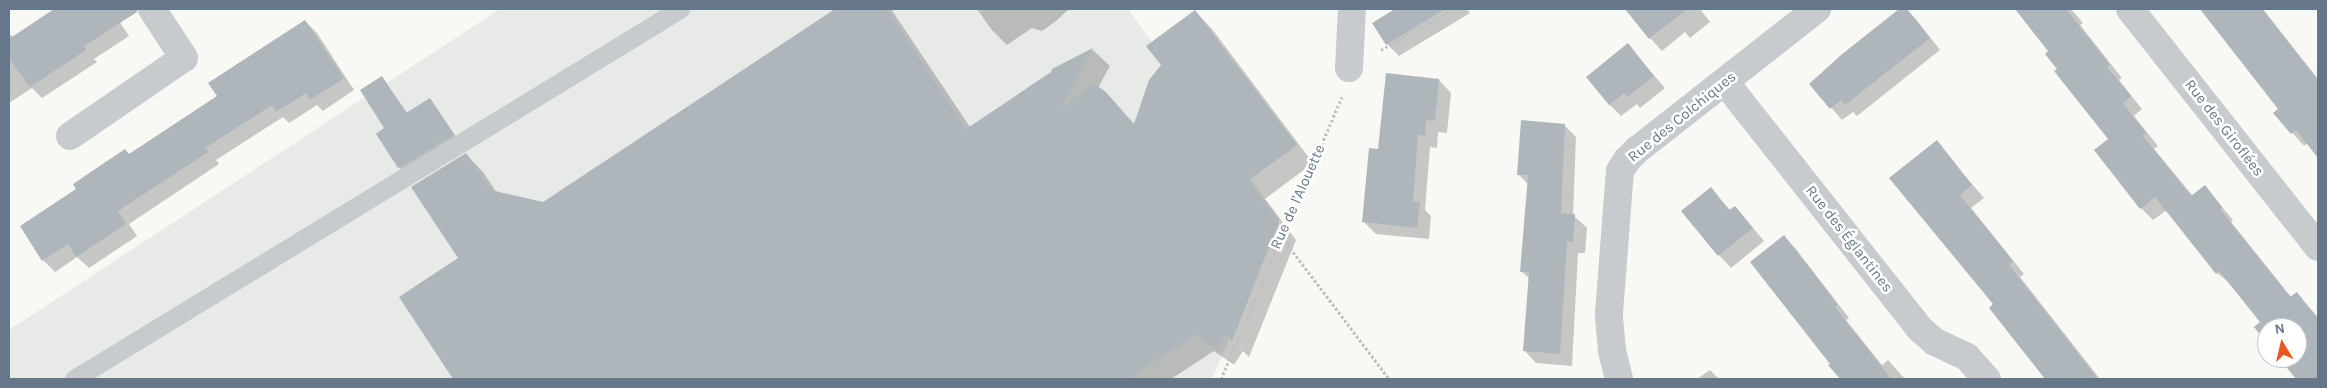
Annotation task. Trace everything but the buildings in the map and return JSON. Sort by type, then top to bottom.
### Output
[{"type":"street","points":[[70,136],[184,58],[152,9]]},
{"type":"street","points":[[1349,68],[1352,9]]},
{"type":"street","name":"Rue des Colchiques","points":[[1619,379],[1612,351],[1609,313],[1620,171],[1627,160],[1638,150],[1816,9]]},
{"type":"street","name":"Rue des Giroflées","points":[[2130,9],[2318,247]]},
{"type":"street","name":"Rue des Églantines","points":[[1725,82],[1920,329],[1935,342],[1967,356],[1987,379]]},
{"type":"lane","points":[[74,379],[680,9]]},
{"type":"path","points":[[1349,68],[1452,9]]},
{"type":"path","name":"Rue de l'Alouette","points":[[1220,379],[1340,101],[1346,86],[1349,68]]},
{"type":"path","points":[[1281,236],[1389,379]]},
{"type":"shaded area","points":[[500,9],[1128,9],[1280,219],[1212,379],[9,379],[9,330]]}]
